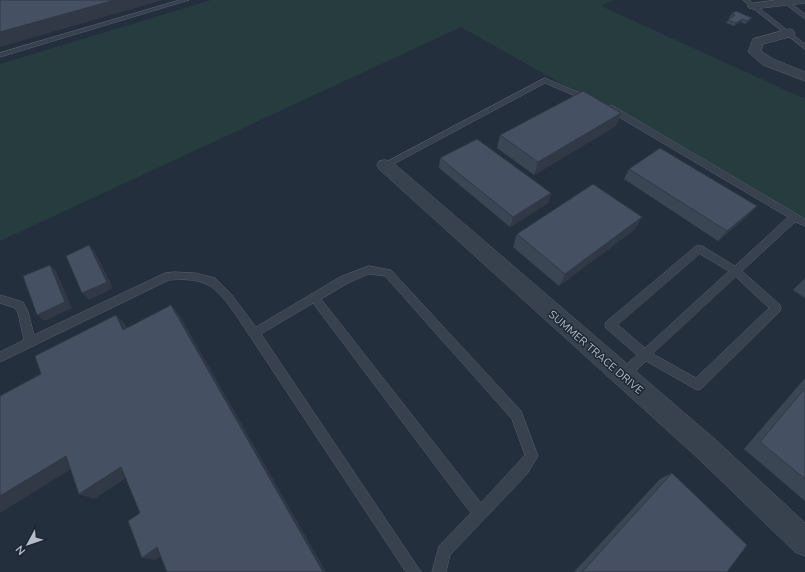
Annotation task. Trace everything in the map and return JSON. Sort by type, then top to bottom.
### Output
[{"type":"street","points":[[749,3],[805,0]]},
{"type":"street","points":[[788,33],[758,42],[754,52],[768,62],[805,77]]},
{"type":"street","name":"SUMMER TRACE DRIVE","points":[[385,165],[708,450],[805,542]]},
{"type":"lane","points":[[0,55],[186,0]]},
{"type":"lane","points":[[786,2],[805,17]]},
{"type":"lane","points":[[749,3],[805,47]]},
{"type":"lane","points":[[385,165],[545,80],[619,112],[805,223]]},
{"type":"lane","points":[[623,375],[794,217]]},
{"type":"lane","points":[[699,249],[736,271],[776,308],[697,385],[645,355],[610,325],[699,249]]},
{"type":"lane","points":[[254,333],[344,280],[369,270],[388,273],[516,415],[532,456],[522,469],[444,551],[439,572]]},
{"type":"lane","points":[[0,357],[168,276],[188,275],[212,282],[229,299],[254,333],[414,572]]},
{"type":"lane","points":[[314,297],[480,513]]},
{"type":"lane","points":[[0,300],[19,305],[23,312],[30,342]]},
{"type":"green space","points":[[211,0],[614,0],[601,6],[805,99],[805,221],[461,27],[0,241],[0,64]]},
{"type":"building","points":[[0,0],[115,0],[0,32]]},
{"type":"building","points":[[736,11],[752,18],[747,21],[743,19],[736,23],[728,20],[735,15],[731,14]]},
{"type":"building","points":[[583,91],[621,113],[538,162],[500,135]]},
{"type":"building","points":[[477,139],[551,193],[513,217],[440,158]]},
{"type":"building","points":[[660,148],[757,206],[727,231],[629,169]]},
{"type":"building","points":[[593,184],[642,217],[565,274],[517,234]]},
{"type":"building","points":[[89,245],[107,282],[82,293],[66,256]]},
{"type":"building","points":[[50,265],[65,302],[37,315],[23,276]]},
{"type":"building","points":[[171,305],[323,572],[167,572],[157,547],[142,558],[128,521],[140,513],[121,467],[79,494],[66,456],[0,496],[0,396],[41,374],[35,356],[116,315],[123,330]]},
{"type":"building","points":[[805,388],[805,479],[760,442]]},
{"type":"building","points":[[672,473],[747,545],[727,572],[582,572]]}]
